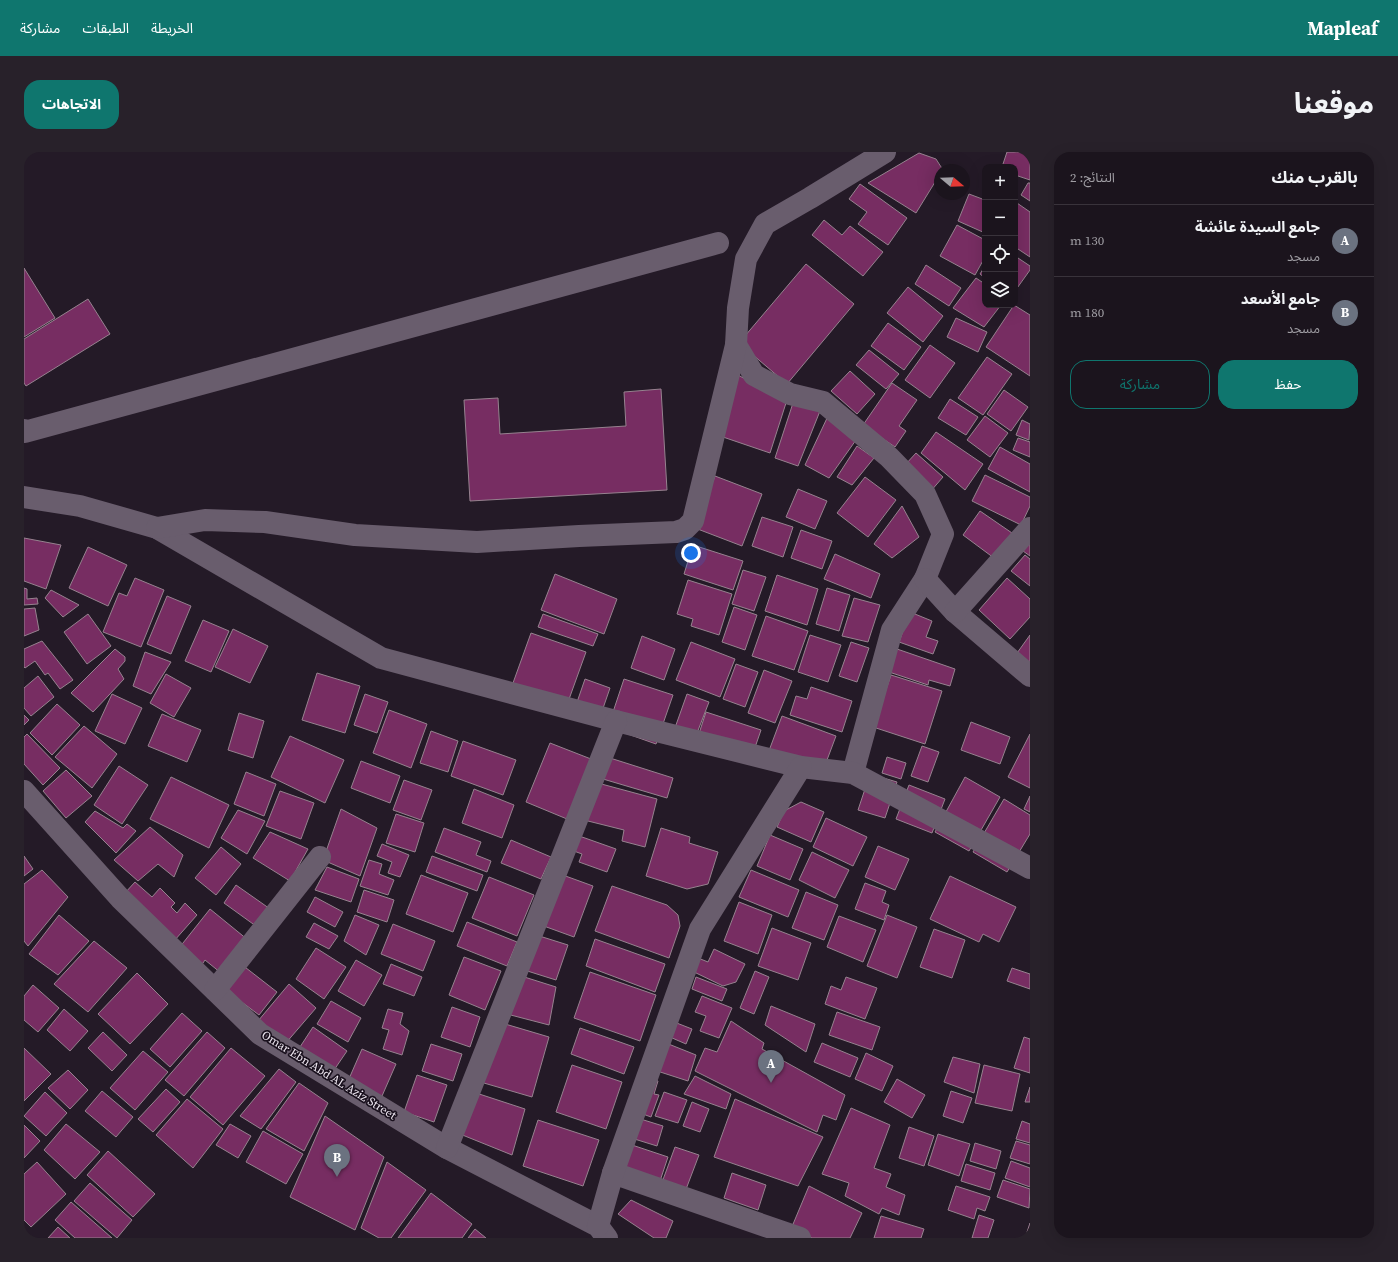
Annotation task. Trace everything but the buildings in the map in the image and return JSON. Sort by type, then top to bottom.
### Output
[{"type":"street","points":[[156,528],[206,520],[265,522],[355,535],[477,542],[676,532],[685,529],[693,521],[736,345],[738,308],[746,259],[765,224],[885,152]]},
{"type":"street","points":[[24,430],[25,432],[718,243]]},
{"type":"street","points":[[736,345],[754,375],[790,394],[823,402],[889,457],[925,494],[943,534],[925,579],[892,630],[854,773]]},
{"type":"street","points":[[24,497],[80,506],[156,528],[381,658],[801,767],[854,773],[1030,868]]},
{"type":"street","points":[[955,612],[1030,528]]},
{"type":"street","points":[[925,579],[955,612],[1030,676]]},
{"type":"street","points":[[447,1148],[616,720]]},
{"type":"street","points":[[603,1232],[613,1173],[700,929],[801,767]]},
{"type":"street","name":"Omar Ebn Abd AL Aziz Street","points":[[24,791],[120,898],[260,1034],[447,1148],[603,1232]]},
{"type":"street","points":[[215,990],[320,857]]},
{"type":"street","points":[[613,1173],[800,1238]]},
{"type":"place","name":"جامع السيدة عائشة","points":[[771,1083]]},
{"type":"place","name":"جامع الأسعد","points":[[337,1177]]}]
